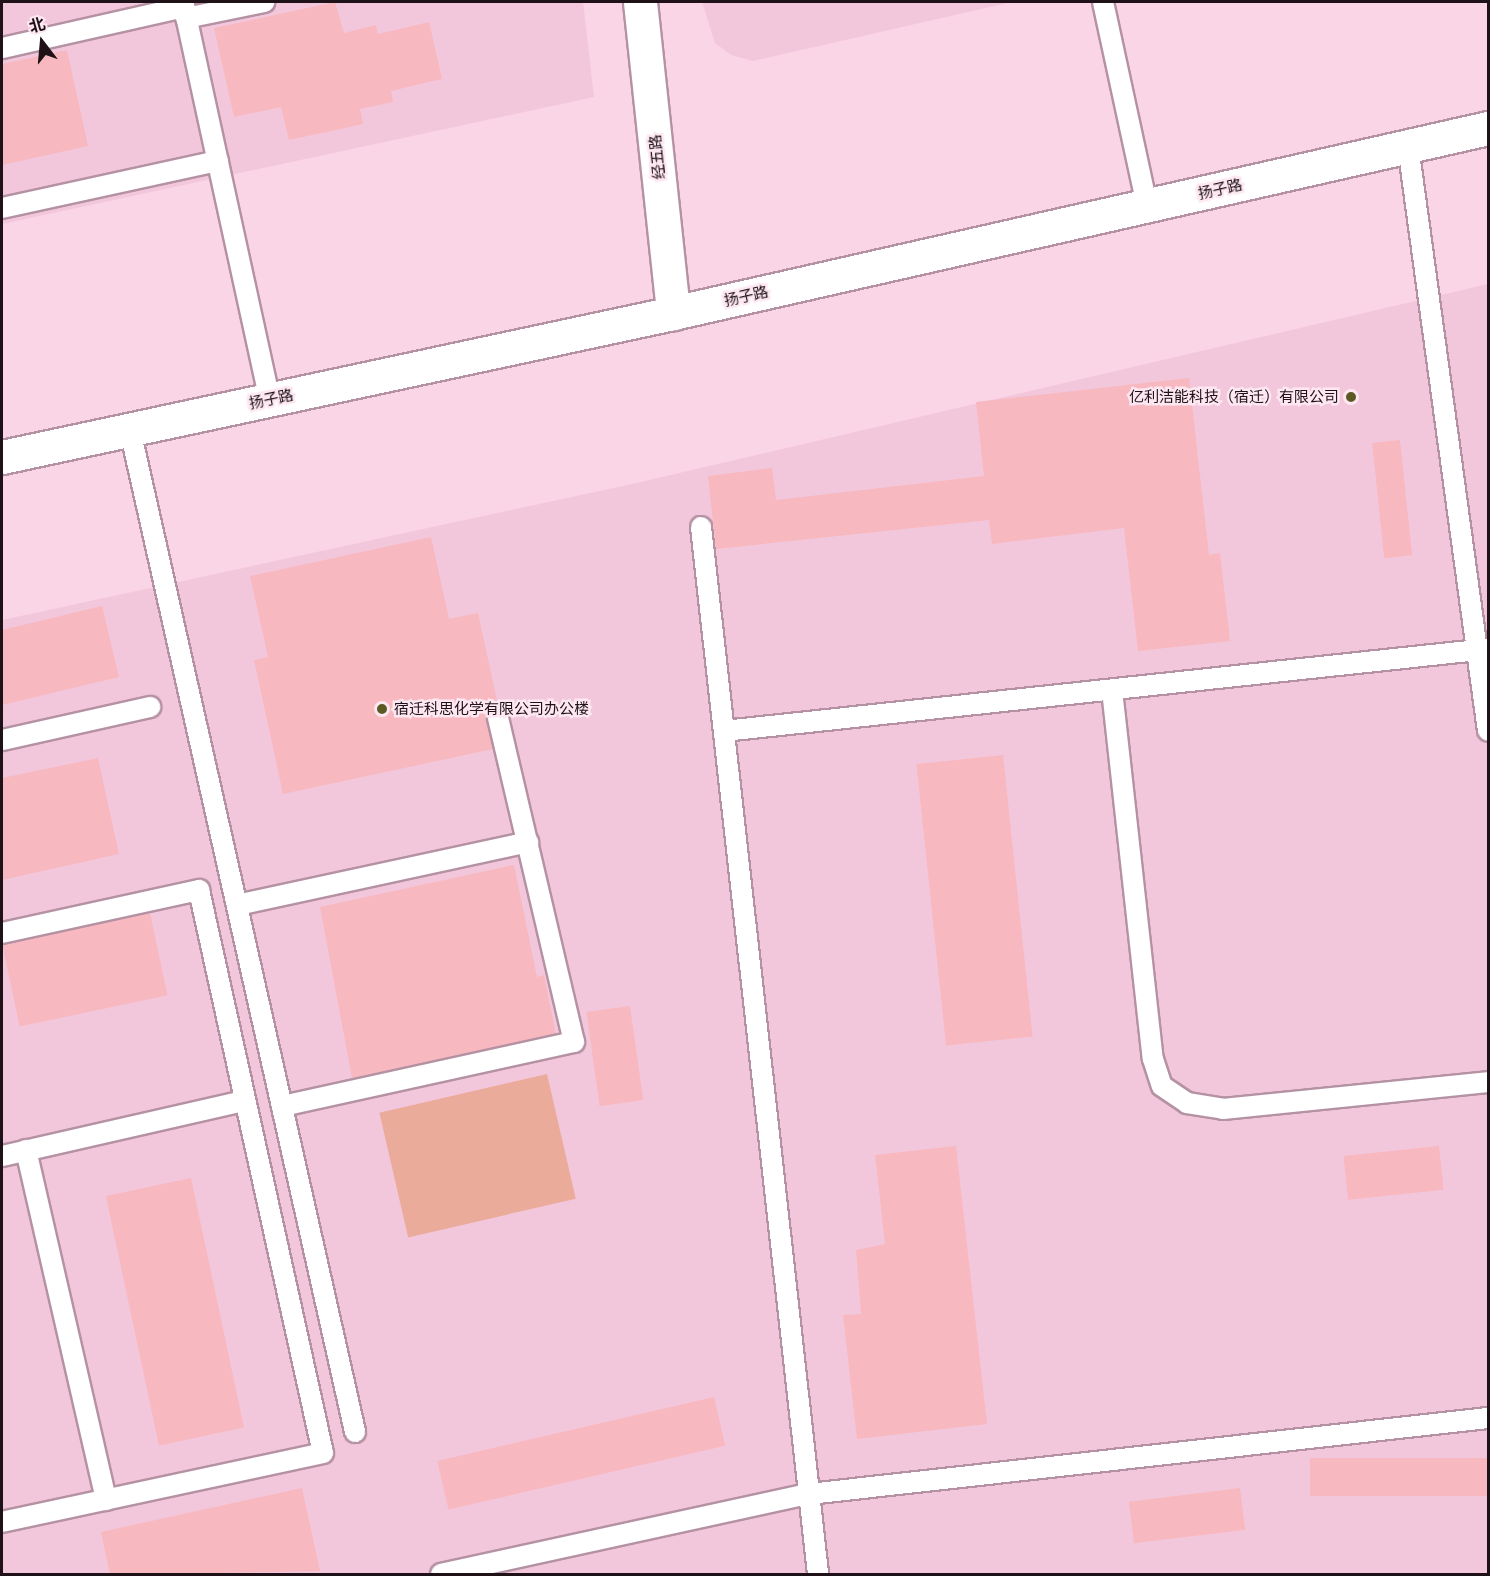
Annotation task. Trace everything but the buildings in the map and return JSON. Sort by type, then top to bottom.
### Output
[{"type":"street","name":"经五路","points":[[640,2],[673,313]]},
{"type":"street","name":"扬子路","points":[[2,457],[673,313],[1488,128]]},
{"type":"lane","points":[[2,48],[184,9],[264,2]]},
{"type":"lane","points":[[1103,2],[1147,205]]},
{"type":"lane","points":[[184,9],[270,400]]},
{"type":"lane","points":[[1408,146],[1484,650],[1488,732]]},
{"type":"lane","points":[[2,208],[218,161]]},
{"type":"lane","points":[[130,430],[355,1432]]},
{"type":"lane","points":[[701,527],[818,1575]]},
{"type":"lane","points":[[724,731],[1484,650]]},
{"type":"lane","points":[[1112,690],[1153,1059],[1162,1086],[1187,1103],[1222,1109],[1488,1082]]},
{"type":"lane","points":[[2,740],[150,707]]},
{"type":"lane","points":[[282,1106],[574,1042],[498,717]]},
{"type":"lane","points":[[237,905],[528,842]]},
{"type":"lane","points":[[2,933],[199,890],[323,1453],[2,1522]]},
{"type":"lane","points":[[2,1156],[245,1101]]},
{"type":"lane","points":[[26,1150],[105,1500]]},
{"type":"lane","points":[[441,1575],[809,1494],[1488,1418]]},
{"type":"shaded area","points":[[2,2],[583,2],[594,97],[2,224]]},
{"type":"shaded area","points":[[702,2],[1012,2],[753,61],[731,55],[715,43]]},
{"type":"shaded area","points":[[1488,284],[1488,1574],[2,1574],[2,620],[632,484]]},
{"type":"shaded area","points":[[547,1074],[576,1199],[408,1237],[379,1113]]},
{"type":"place","name":"亿利洁能科技（宿迁）有限公司","points":[[1351,397]]},
{"type":"place","name":"宿迁科思化学有限公司办公楼","points":[[382,709]]}]
